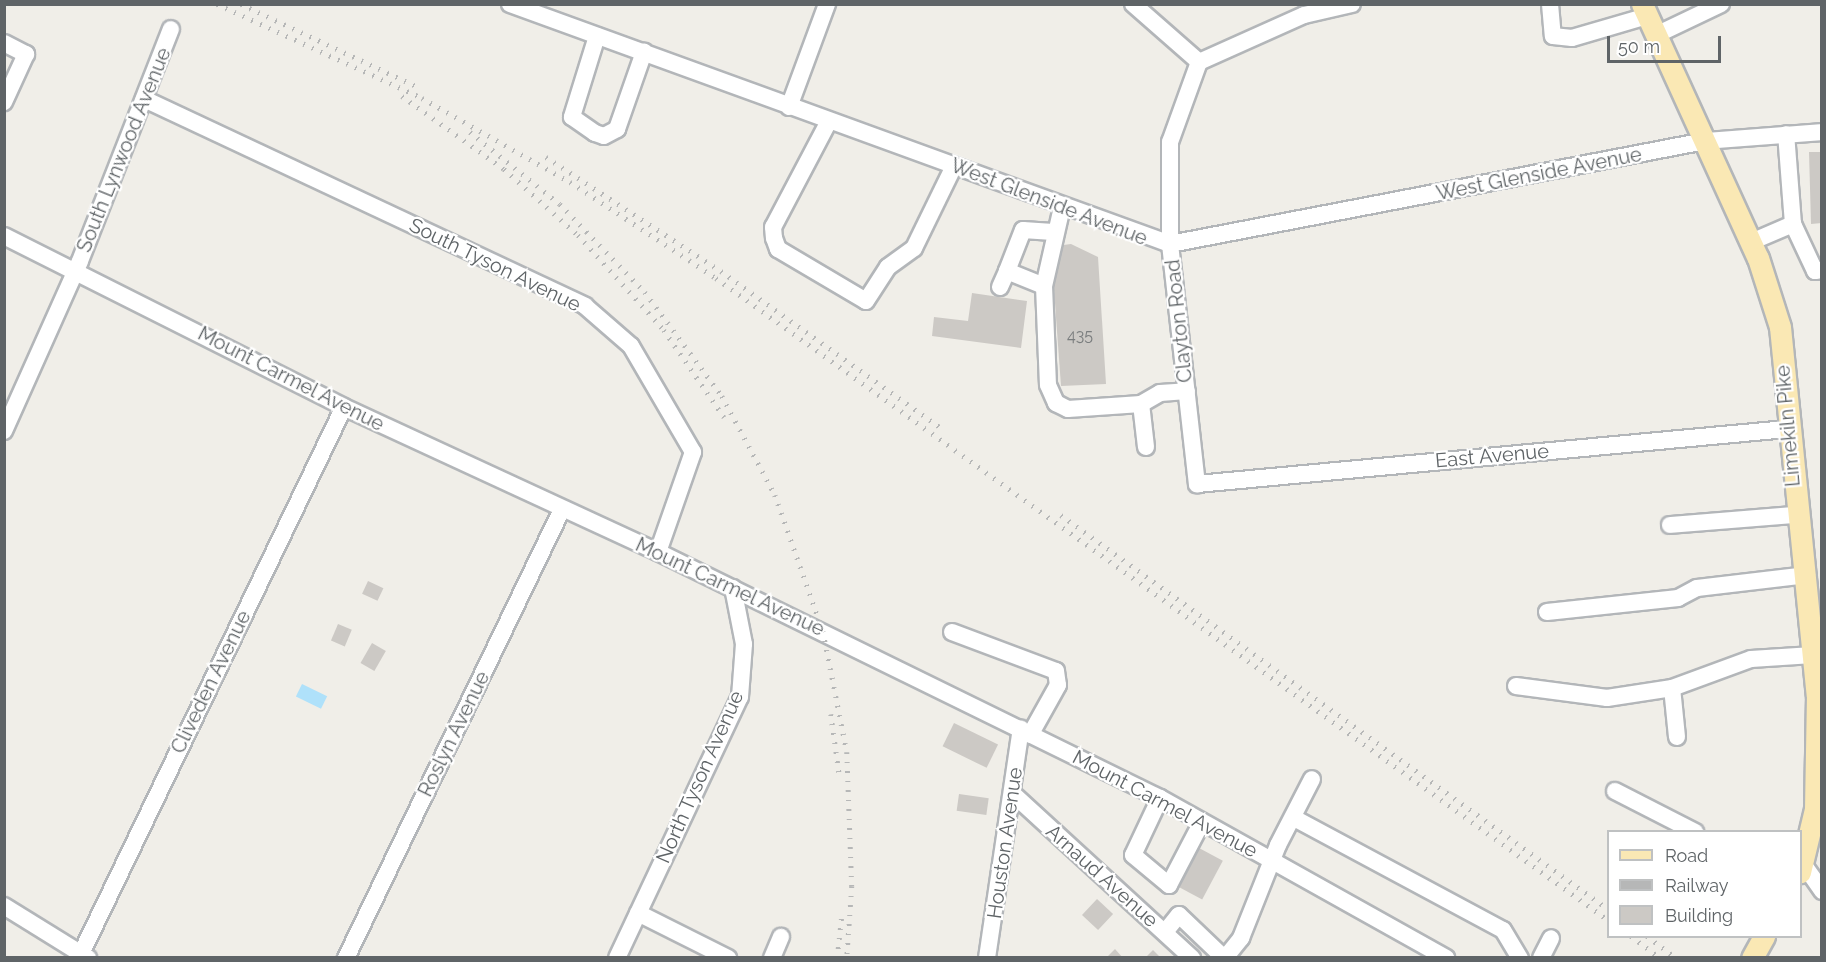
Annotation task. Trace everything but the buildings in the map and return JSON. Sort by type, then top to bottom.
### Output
[{"type":"main road","name":"Limekiln Pike","points":[[1645,10],[1751,242],[1780,327],[1795,515],[1807,575],[1813,655],[1819,694],[1818,809],[1802,869]]},
{"type":"main road","points":[[1752,957],[1763,938]]},
{"type":"street","name":"West Glenside Avenue","points":[[510,4],[1062,207],[1170,244],[1705,141],[1821,132]]},
{"type":"street","points":[[789,107],[827,4]]},
{"type":"street","points":[[1133,4],[1198,62],[1303,10],[1352,4]]},
{"type":"street","points":[[1550,4],[1553,36],[1572,38],[1645,10]]},
{"type":"street","points":[[1656,36],[1721,4]]},
{"type":"street","name":"South Lynwood Avenue","points":[[4,431],[76,270],[171,29]]},
{"type":"street","points":[[597,36],[572,117],[595,133],[604,136],[617,129],[644,52]]},
{"type":"street","points":[[4,43],[26,54],[4,102]]},
{"type":"street","name":"Clayton Road","points":[[1197,484],[1170,244],[1170,142],[1198,62]]},
{"type":"street","name":"South Tyson Avenue","points":[[144,99],[585,306],[631,346],[693,452],[658,552]]},
{"type":"street","points":[[829,121],[773,227],[774,238],[778,249],[866,301],[888,267],[914,248],[954,166]]},
{"type":"street","points":[[1786,134],[1793,224],[1815,271],[1821,270]]},
{"type":"street","points":[[1062,207],[1053,232],[1044,286],[1045,369],[1056,403],[1084,410],[1141,404],[1160,393],[1187,392]]},
{"type":"street","points":[[1751,242],[1793,224]]},
{"type":"street","points":[[1000,287],[1023,230],[1053,232]]},
{"type":"street","name":"Mount Carmel Avenue","points":[[4,236],[76,270],[344,407],[562,510],[658,552],[1160,798],[1446,957]]},
{"type":"street","points":[[1007,271],[1044,286]]},
{"type":"street","points":[[1141,404],[1146,447]]},
{"type":"street","name":"Cliveden Avenue","points":[[82,956],[344,407]]},
{"type":"street","name":"East Avenue","points":[[1197,484],[1787,429]]},
{"type":"street","name":"Roslyn Avenue","points":[[346,957],[562,510]]},
{"type":"street","points":[[1670,525],[1795,515]]},
{"type":"street","points":[[1547,612],[1678,598],[1697,588],[1807,575]]},
{"type":"street","name":"North Tyson Avenue","points":[[617,957],[740,697],[744,644],[733,588]]},
{"type":"street","points":[[952,632],[1056,671],[1058,685],[1025,732]]},
{"type":"street","points":[[1516,686],[1607,698],[1672,688],[1751,659],[1813,655]]},
{"type":"street","points":[[1672,688],[1677,737]]},
{"type":"street","name":"Houston Avenue","points":[[987,957],[1025,732]]},
{"type":"street","points":[[1165,932],[1179,915],[1225,957],[1241,938],[1273,860],[1312,779]]},
{"type":"street","points":[[1615,790],[1693,830]]},
{"type":"street","name":"Arnaud Avenue","points":[[1013,794],[1192,957]]},
{"type":"street","points":[[1160,798],[1132,855],[1169,885],[1202,822]]},
{"type":"street","points":[[1294,818],[1503,930],[1520,957]]},
{"type":"street","points":[[1802,869],[1821,891]]},
{"type":"street","points":[[4,906],[82,956]]},
{"type":"street","points":[[638,913],[728,957]]},
{"type":"street","points":[[772,957],[781,937]]},
{"type":"street","points":[[1541,957],[1551,938]]},
{"type":"water","points":[[302,684],[327,696],[321,709],[296,697]]},
{"type":"railway","points":[[217,4],[422,98],[570,182],[716,278],[1607,919]]},
{"type":"railway","points":[[241,4],[420,88]]},
{"type":"railway","points":[[402,96],[504,169],[578,235],[664,330],[724,417]]},
{"type":"railway","points":[[470,132],[560,204],[645,292],[722,396],[775,495],[823,631],[847,752],[852,886],[847,958]]},
{"type":"railway","points":[[546,157],[721,271],[944,430]]},
{"type":"railway","points":[[1061,515],[1607,908]]},
{"type":"railway","points":[[831,714],[840,779]]},
{"type":"railway","points":[[837,958],[842,911]]},
{"type":"railway","points":[[1634,938],[1660,958]]},
{"type":"railway","points":[[1650,938],[1676,958]]}]
